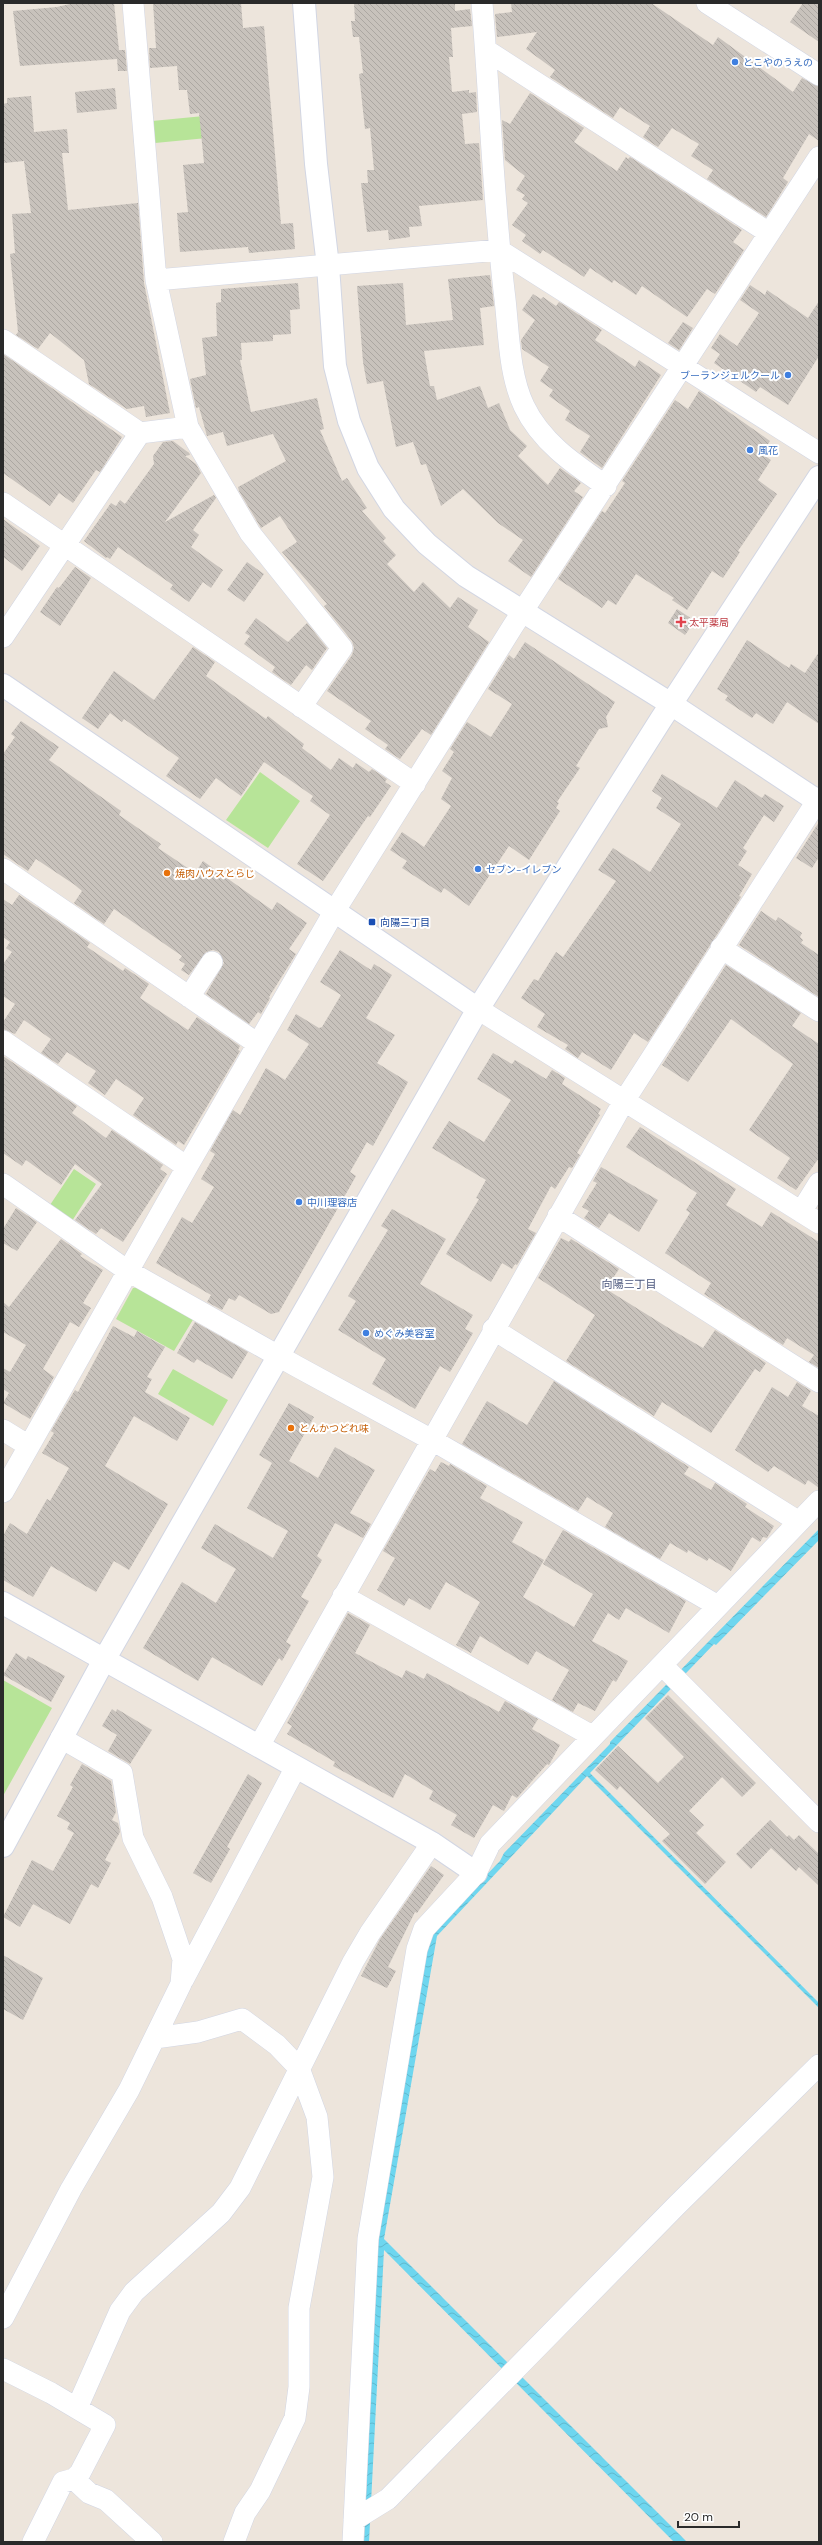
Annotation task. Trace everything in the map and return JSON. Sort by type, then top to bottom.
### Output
[{"type":"street","points":[[133,3],[156,280],[188,427],[250,533],[342,648],[301,707]]},
{"type":"street","points":[[258,1746],[432,1440],[493,1329],[624,1101],[721,948],[818,800],[671,704],[466,576],[427,544],[394,509],[368,468],[350,421],[335,366],[328,266],[316,164],[304,3]]},
{"type":"street","points":[[482,3],[499,250],[513,370],[524,406],[540,434],[572,462],[606,486]]},
{"type":"street","points":[[707,3],[819,76]]},
{"type":"street","points":[[486,50],[769,234]]},
{"type":"street","points":[[3,1492],[186,1167],[334,912],[523,612],[819,157]]},
{"type":"street","points":[[156,280],[499,250],[819,454]]},
{"type":"street","points":[[3,340],[140,433],[188,427]]},
{"type":"street","points":[[3,637],[140,433]]},
{"type":"street","points":[[3,1846],[104,1660],[478,1009],[671,704],[819,477]]},
{"type":"street","points":[[3,503],[415,784]]},
{"type":"street","points":[[3,685],[478,1009],[819,1223]]},
{"type":"street","points":[[3,869],[258,1044]]},
{"type":"street","points":[[721,948],[819,1011]]},
{"type":"street","points":[[189,996],[212,962]]},
{"type":"street","points":[[3,1041],[186,1167]]},
{"type":"street","points":[[801,1212],[819,1184]]},
{"type":"street","points":[[6,1192],[128,1271],[278,1356],[432,1440],[718,1606]]},
{"type":"street","points":[[558,1216],[819,1382]]},
{"type":"street","points":[[493,1329],[798,1522]]},
{"type":"street","points":[[3,1430],[29,1446]]},
{"type":"street","points":[[353,2542],[368,2239],[417,1949],[424,1929],[476,1873],[490,1844],[819,1501]]},
{"type":"street","points":[[343,1596],[592,1736]]},
{"type":"street","points":[[3,1604],[432,1843],[476,1873]]},
{"type":"street","points":[[662,1665],[819,1822]]},
{"type":"street","points":[[61,1738],[122,1773],[133,1838],[162,1897],[183,1959],[181,1984]]},
{"type":"street","points":[[3,2318],[42,2243],[129,2090],[181,1984],[296,1767]]},
{"type":"street","points":[[77,2408],[120,2311],[134,2292],[221,2213],[240,2188],[299,2068],[305,2062],[353,1962],[370,1933],[432,1843]]},
{"type":"street","points":[[155,2038],[198,2032],[242,2019],[277,2045],[299,2068],[317,2117],[323,2177],[299,2308],[299,2387],[295,2418],[260,2491],[245,2513],[234,2542]]},
{"type":"street","points":[[354,2520],[388,2499],[518,2366],[819,2065]]},
{"type":"street","points":[[3,2369],[106,2425],[80,2473],[74,2479],[63,2482],[33,2542]]},
{"type":"street","points":[[74,2479],[89,2494],[106,2500],[152,2542]]},
{"type":"green space","points":[[204,116],[207,138],[155,143],[152,121]]},
{"type":"green space","points":[[260,772],[300,801],[268,848],[226,820]]},
{"type":"green space","points":[[74,1169],[96,1184],[72,1221],[50,1205]]},
{"type":"green space","points":[[140,1287],[194,1318],[174,1351],[116,1319],[133,1288]]},
{"type":"green space","points":[[173,1369],[228,1400],[213,1426],[158,1394]]},
{"type":"green space","points":[[3,1680],[52,1708],[3,1796]]},
{"type":"water","points":[[819,1529],[819,1540],[716,1645],[714,1644],[590,1773],[819,2003],[819,2008],[587,1776],[437,1936],[384,2239],[687,2542],[674,2542],[384,2250],[369,2542],[364,2542],[378,2233],[430,1933],[500,1861],[504,1853],[610,1744],[610,1742]]},
{"type":"building","points":[[74,3],[114,3],[119,50],[125,50],[127,71],[118,71],[117,59],[20,66],[13,11],[57,7]]},
{"type":"building","points":[[153,3],[241,3],[243,28],[264,26],[281,224],[293,223],[295,249],[249,253],[248,247],[180,252],[177,213],[188,212],[183,165],[204,163],[199,113],[190,114],[187,90],[179,90],[177,66],[150,68],[149,48],[156,48]]},
{"type":"building","points":[[354,3],[455,3],[455,11],[470,9],[472,26],[451,28],[453,57],[449,57],[452,92],[469,90],[469,93],[476,92],[477,112],[462,114],[465,144],[479,143],[483,200],[419,206],[422,226],[409,227],[410,237],[389,240],[388,230],[367,232],[361,183],[368,183],[367,170],[374,170],[370,128],[365,129],[359,74],[363,73],[359,37],[353,37],[351,21],[355,21]]},
{"type":"building","points":[[511,3],[651,3],[713,45],[718,37],[793,92],[802,78],[819,87],[819,141],[809,134],[783,178],[788,182],[766,217],[707,179],[713,170],[691,156],[699,144],[672,128],[658,147],[643,137],[650,126],[620,107],[613,118],[550,77],[555,70],[526,49],[537,32],[497,37],[495,14],[512,12]]},
{"type":"building","points":[[803,3],[819,3],[819,42],[790,22]]},
{"type":"building","points":[[115,88],[117,109],[77,113],[75,92]]},
{"type":"building","points":[[530,93],[584,128],[574,142],[617,171],[626,157],[628,159],[630,157],[742,230],[733,242],[744,250],[715,294],[707,289],[687,317],[642,286],[636,295],[614,280],[612,283],[590,268],[584,277],[543,250],[540,254],[522,241],[526,235],[512,225],[528,203],[522,199],[525,195],[516,190],[525,176],[505,160],[502,120],[510,124]]},
{"type":"building","points":[[31,96],[34,132],[67,129],[69,153],[62,153],[68,210],[138,203],[144,283],[170,413],[146,417],[144,406],[127,409],[89,384],[84,360],[50,333],[38,349],[16,335],[18,332],[10,254],[15,253],[12,214],[31,213],[24,161],[4,163],[3,104],[7,103],[7,98]]},
{"type":"building","points":[[490,275],[494,306],[480,308],[484,345],[424,351],[430,386],[434,386],[437,400],[480,386],[488,408],[499,403],[510,430],[527,446],[518,456],[548,485],[560,468],[581,483],[574,491],[583,497],[531,577],[508,561],[523,540],[498,523],[463,489],[441,506],[426,464],[421,465],[413,442],[396,447],[383,381],[367,384],[363,362],[357,286],[403,283],[406,325],[453,320],[448,279]]},
{"type":"building","points":[[298,283],[300,309],[290,310],[291,334],[273,335],[273,341],[241,343],[242,360],[240,360],[251,412],[317,398],[324,429],[320,430],[342,481],[347,478],[367,508],[362,511],[386,538],[383,541],[396,555],[387,564],[414,592],[423,582],[450,608],[458,597],[478,610],[468,627],[489,642],[431,735],[422,729],[400,759],[385,749],[388,745],[365,729],[371,721],[327,691],[352,655],[354,648],[352,641],[324,606],[327,604],[282,552],[297,542],[280,516],[261,528],[239,491],[238,487],[286,461],[273,434],[227,446],[223,432],[207,436],[199,407],[196,408],[190,379],[206,375],[202,338],[217,336],[216,303],[221,302],[221,289]]},
{"type":"building","points":[[750,285],[765,295],[767,290],[808,318],[819,301],[819,356],[788,405],[760,387],[756,392],[714,363],[720,354],[711,348],[720,334],[737,346],[759,313],[740,300]]},
{"type":"building","points":[[533,294],[541,299],[543,297],[556,306],[559,302],[602,330],[595,340],[635,367],[639,360],[661,375],[602,468],[580,452],[590,436],[565,420],[570,411],[549,396],[553,390],[540,381],[549,367],[522,349],[521,340],[535,320],[522,310]]},
{"type":"building","points":[[683,322],[693,328],[679,350],[668,343]]},
{"type":"building","points":[[3,354],[122,437],[100,472],[96,470],[73,503],[59,493],[50,506],[3,473]]},
{"type":"building","points":[[699,391],[770,441],[762,454],[771,460],[758,480],[777,494],[738,551],[740,552],[723,578],[712,571],[687,610],[672,600],[674,598],[636,574],[616,605],[608,600],[602,608],[558,579],[602,511],[605,513],[625,483],[622,481],[675,400],[688,409]]},
{"type":"building","points":[[173,441],[189,453],[190,455],[185,456],[196,464],[201,473],[165,522],[214,495],[216,498],[193,530],[199,535],[191,547],[223,570],[211,588],[203,582],[189,602],[170,589],[173,585],[118,547],[110,559],[107,557],[106,558],[84,541],[111,503],[116,506],[120,500],[125,504],[154,464],[153,456],[163,442]]},
{"type":"building","points":[[3,519],[40,546],[22,571],[3,557]]},
{"type":"building","points":[[247,562],[264,574],[244,602],[227,590]]},
{"type":"building","points":[[75,567],[91,578],[60,626],[40,612],[57,587],[59,588]]},
{"type":"building","points":[[677,609],[695,621],[685,635],[668,623]]},
{"type":"building","points":[[256,618],[288,642],[307,623],[327,648],[312,670],[306,665],[291,685],[272,672],[275,667],[244,644],[250,636],[245,633]]},
{"type":"building","points":[[747,640],[789,668],[791,664],[805,673],[819,652],[819,724],[787,702],[773,724],[756,713],[752,718],[725,700],[728,696],[717,689]]},
{"type":"building","points":[[525,642],[615,702],[606,717],[608,727],[599,729],[576,766],[580,768],[557,802],[559,803],[556,808],[560,811],[529,860],[509,846],[469,906],[444,888],[441,893],[402,868],[407,861],[390,850],[402,832],[424,847],[451,806],[441,799],[452,778],[442,771],[454,752],[450,749],[467,722],[491,737],[512,704],[488,689],[509,655],[514,659]]},
{"type":"building","points":[[193,647],[215,662],[206,676],[266,719],[268,716],[304,744],[302,748],[331,770],[339,758],[353,768],[356,763],[369,772],[372,769],[387,779],[385,782],[391,786],[370,817],[368,816],[323,881],[297,864],[330,815],[310,801],[313,796],[264,762],[241,796],[216,778],[200,799],[166,776],[179,758],[124,719],[122,722],[110,713],[98,729],[82,718],[114,671],[154,700]]},
{"type":"building","points":[[21,721],[59,747],[49,760],[121,811],[119,815],[161,844],[158,848],[195,873],[203,861],[272,910],[277,902],[307,923],[289,949],[296,954],[269,997],[270,998],[261,1014],[258,1012],[249,1024],[206,994],[224,963],[219,952],[213,950],[206,952],[189,975],[181,970],[185,964],[179,960],[182,956],[114,909],[104,924],[74,903],[82,891],[75,885],[36,859],[28,871],[3,854],[3,754],[15,737],[11,734]]},
{"type":"building","points":[[662,774],[717,808],[735,780],[762,798],[765,794],[784,806],[774,822],[764,815],[743,848],[747,851],[738,865],[752,874],[739,896],[741,897],[648,1042],[634,1033],[611,1070],[582,1052],[578,1058],[565,1049],[568,1045],[537,1027],[545,1014],[521,998],[534,979],[538,981],[556,952],[563,957],[616,881],[598,870],[613,848],[650,872],[681,824],[656,808],[662,798],[652,791]]},
{"type":"building","points":[[819,822],[819,857],[812,868],[796,858]]},
{"type":"building","points":[[19,895],[90,943],[87,947],[123,971],[125,968],[149,984],[140,998],[188,1030],[197,1017],[240,1046],[238,1050],[240,1051],[184,1145],[178,1141],[176,1145],[133,1115],[144,1098],[116,1079],[105,1095],[88,1083],[96,1071],[67,1052],[58,1064],[41,1053],[51,1039],[24,1020],[15,1034],[3,1029],[3,1022],[15,1004],[3,996],[3,964],[12,952],[6,948],[10,942],[3,937],[3,899],[12,905]]},
{"type":"building","points":[[761,911],[776,921],[778,917],[802,933],[800,937],[803,940],[801,943],[819,955],[819,997],[739,945]]},
{"type":"building","points":[[340,950],[371,970],[374,964],[392,975],[366,1018],[395,1035],[377,1063],[408,1082],[373,1146],[367,1142],[350,1172],[356,1176],[279,1312],[271,1314],[239,1295],[235,1301],[229,1298],[222,1310],[207,1302],[211,1295],[156,1263],[182,1217],[192,1223],[214,1187],[201,1179],[215,1154],[210,1151],[233,1110],[240,1115],[266,1068],[285,1080],[309,1044],[287,1030],[296,1014],[319,1028],[322,1027],[341,995],[320,982]]},
{"type":"building","points":[[726,965],[801,1013],[792,1026],[819,1044],[819,1158],[796,1190],[777,1178],[790,1158],[749,1130],[793,1064],[731,1019],[688,1082],[662,1065]]},
{"type":"building","points":[[493,1053],[512,1064],[515,1060],[546,1079],[552,1070],[565,1078],[562,1084],[601,1109],[598,1114],[600,1115],[577,1153],[580,1155],[572,1168],[569,1167],[555,1189],[551,1186],[528,1229],[536,1233],[517,1265],[515,1264],[512,1269],[502,1263],[491,1282],[446,1254],[479,1199],[476,1198],[486,1180],[432,1148],[449,1121],[484,1142],[511,1100],[477,1079]]},
{"type":"building","points":[[3,1056],[77,1106],[72,1113],[106,1138],[112,1130],[163,1165],[160,1169],[167,1174],[123,1242],[101,1228],[96,1234],[75,1220],[102,1184],[75,1164],[61,1185],[26,1160],[22,1166],[3,1153]]},
{"type":"building","points":[[640,1127],[736,1189],[726,1205],[762,1227],[771,1212],[819,1242],[819,1368],[809,1362],[814,1355],[787,1338],[783,1345],[704,1294],[711,1283],[665,1253],[690,1213],[686,1210],[697,1193],[626,1147]]},
{"type":"building","points":[[601,1167],[658,1200],[639,1232],[609,1213],[599,1228],[584,1218],[589,1211],[582,1207],[597,1183],[593,1181]]},
{"type":"building","points":[[16,1208],[37,1222],[17,1251],[3,1243],[3,1229]]},
{"type":"building","points":[[392,1209],[446,1239],[420,1284],[473,1315],[465,1329],[473,1333],[450,1372],[440,1366],[415,1409],[372,1384],[386,1359],[338,1330],[356,1301],[348,1296],[388,1230],[381,1226]]},
{"type":"building","points":[[561,1238],[569,1242],[571,1239],[619,1269],[606,1289],[667,1327],[703,1348],[715,1330],[766,1363],[760,1372],[755,1369],[711,1433],[662,1402],[654,1416],[566,1361],[595,1315],[538,1278]]},
{"type":"building","points":[[61,1239],[82,1254],[80,1256],[103,1270],[83,1303],[91,1308],[79,1327],[70,1322],[43,1369],[54,1377],[30,1419],[3,1403],[9,1393],[3,1389],[3,1368],[10,1372],[26,1345],[3,1332],[3,1302],[9,1307]]},
{"type":"building","points":[[195,1322],[248,1352],[232,1379],[197,1359],[194,1363],[177,1353]]},
{"type":"building","points":[[113,1326],[134,1337],[137,1331],[165,1347],[147,1377],[152,1379],[145,1392],[190,1418],[177,1441],[134,1416],[105,1466],[168,1504],[129,1570],[114,1561],[96,1592],[51,1566],[33,1597],[3,1580],[3,1536],[10,1523],[27,1534],[47,1499],[50,1501],[69,1468],[42,1453],[54,1433],[51,1431],[75,1390],[78,1392]]},
{"type":"building","points":[[554,1381],[689,1467],[684,1474],[711,1490],[715,1483],[747,1504],[745,1507],[774,1526],[767,1538],[763,1537],[760,1542],[752,1537],[731,1571],[709,1558],[707,1561],[688,1550],[687,1553],[670,1543],[660,1559],[605,1527],[613,1513],[587,1497],[578,1511],[462,1444],[487,1401],[527,1425]]},
{"type":"building","points":[[797,1382],[811,1391],[802,1406],[819,1416],[819,1488],[808,1480],[805,1485],[774,1466],[768,1472],[735,1450],[772,1387],[788,1397]]},
{"type":"building","points":[[289,1403],[314,1417],[289,1461],[318,1478],[335,1447],[375,1470],[350,1513],[371,1524],[363,1538],[335,1523],[317,1556],[322,1560],[301,1597],[309,1601],[286,1642],[291,1645],[282,1661],[279,1658],[262,1686],[212,1657],[198,1681],[143,1648],[182,1582],[216,1603],[236,1569],[201,1548],[215,1524],[273,1558],[288,1531],[247,1508],[272,1463],[259,1455]]},
{"type":"building","points":[[441,1462],[449,1466],[450,1464],[487,1486],[480,1498],[523,1522],[512,1542],[544,1560],[523,1597],[574,1627],[593,1594],[543,1564],[563,1530],[686,1601],[669,1633],[626,1608],[619,1620],[608,1613],[592,1641],[628,1661],[616,1682],[613,1680],[595,1711],[578,1703],[573,1712],[552,1700],[569,1670],[536,1651],[528,1665],[480,1636],[471,1653],[456,1645],[480,1602],[446,1582],[430,1610],[409,1598],[404,1606],[377,1590],[395,1558],[383,1551],[430,1469],[435,1472]]},
{"type":"building","points":[[348,1613],[370,1625],[355,1653],[402,1678],[406,1670],[424,1679],[427,1673],[499,1712],[505,1701],[538,1719],[532,1729],[560,1745],[549,1765],[547,1764],[517,1798],[512,1795],[504,1811],[493,1805],[474,1838],[451,1825],[457,1815],[429,1799],[433,1791],[405,1774],[393,1798],[333,1766],[335,1762],[287,1734],[292,1726],[287,1723]]},
{"type":"building","points":[[16,1653],[26,1660],[28,1656],[65,1676],[51,1702],[3,1675]]},
{"type":"building","points":[[668,1695],[756,1783],[742,1797],[722,1777],[689,1811],[704,1825],[696,1833],[726,1862],[705,1884],[662,1841],[670,1834],[620,1786],[617,1790],[595,1770],[618,1746],[658,1783],[684,1757],[645,1718]]},
{"type":"building","points":[[112,1709],[116,1712],[117,1709],[152,1730],[130,1764],[108,1751],[117,1735],[102,1726]]},
{"type":"building","points":[[82,1764],[111,1781],[116,1812],[112,1820],[118,1823],[120,1832],[105,1860],[111,1863],[98,1888],[91,1884],[70,1924],[33,1904],[20,1927],[3,1917],[32,1860],[53,1871],[74,1833],[67,1829],[70,1823],[57,1816],[73,1787],[70,1785]]},
{"type":"building","points":[[248,1774],[262,1783],[227,1847],[230,1849],[211,1883],[193,1873]]},
{"type":"building","points":[[770,1820],[787,1837],[789,1835],[794,1840],[799,1835],[819,1854],[819,1886],[799,1867],[796,1871],[771,1848],[751,1869],[736,1854]]},
{"type":"building","points":[[431,1866],[444,1875],[417,1913],[415,1912],[388,1967],[396,1971],[387,1988],[361,1976],[380,1939]]},
{"type":"building","points":[[3,1955],[43,1978],[23,2020],[3,2009]]},
{"type":"place","name":"とこやのうえの","points":[[735,62]]},
{"type":"place","name":"ブーランジェルクール","points":[[788,375]]},
{"type":"place","name":"風花","points":[[750,450]]},
{"type":"place","name":"太平薬局","points":[[681,622]]},
{"type":"place","name":"セブン-イレブン","points":[[478,869]]},
{"type":"place","name":"焼肉ハウスとらじ","points":[[167,873]]},
{"type":"place","name":"向陽三丁目","points":[[372,922]]},
{"type":"place","name":"中川理容店","points":[[299,1202]]},
{"type":"place","name":"めぐみ美容室","points":[[366,1333]]},
{"type":"place","name":"とんかつどれ味","points":[[291,1428]]},
{"type":"district","name":"向陽三丁目","points":[[629,1284]]}]
